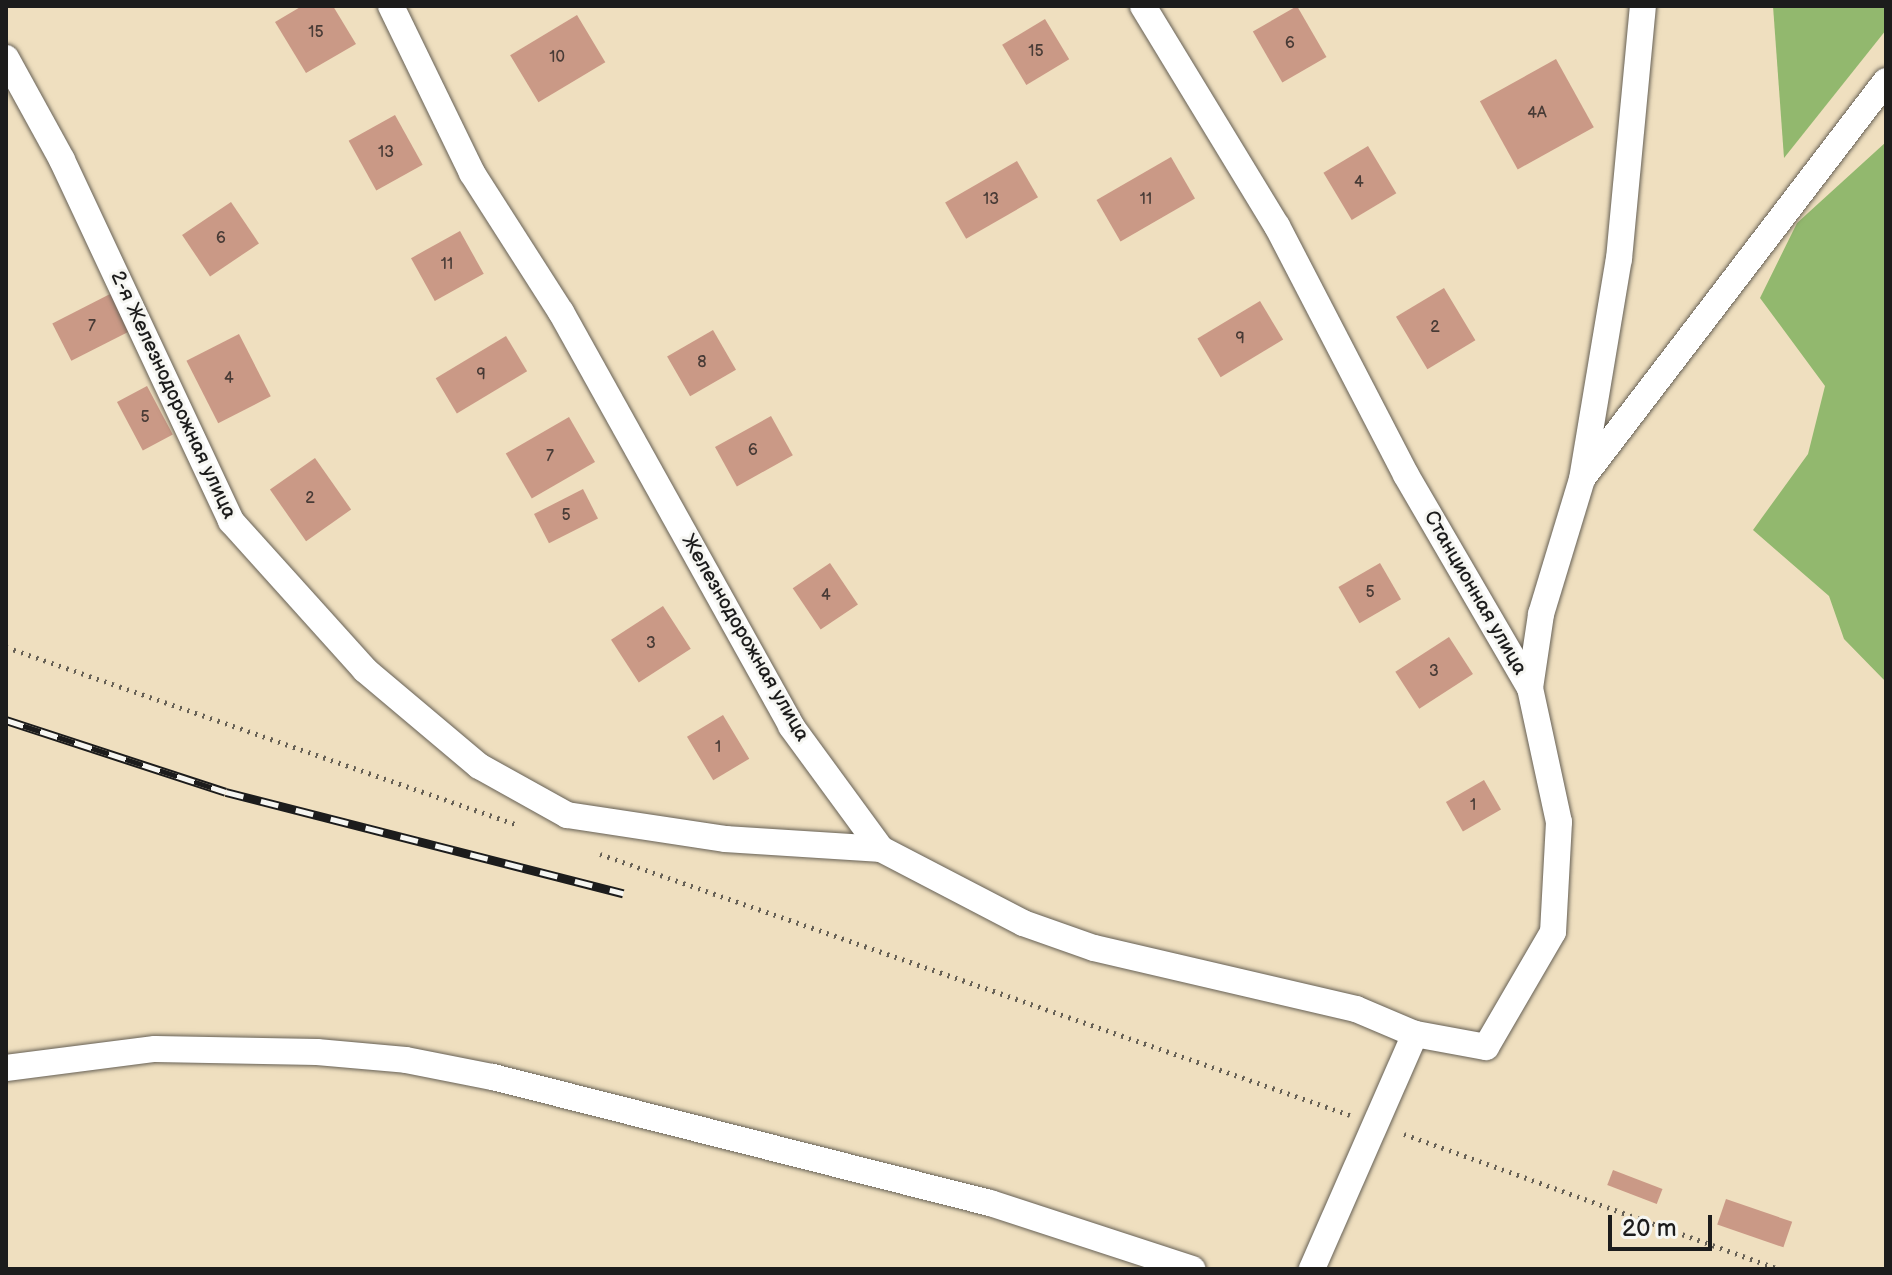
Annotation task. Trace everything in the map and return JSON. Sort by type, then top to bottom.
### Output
[{"type":"street","name":"Железнодорожная улица","points":[[391,6],[472,173],[561,312],[791,726],[881,849],[1023,923],[1094,948],[1356,1009],[1415,1034]]},
{"type":"street","name":"Станционная улица","points":[[1143,6],[1277,226],[1406,475],[1530,688],[1559,822],[1553,932],[1486,1047],[1415,1034]]},
{"type":"street","points":[[1530,688],[1541,614],[1582,479],[1619,259],[1643,6]]},
{"type":"street","name":"2-я Железнодорожная улица","points":[[6,58],[62,160],[231,521],[365,670],[479,766],[567,815],[726,839],[881,849]]},
{"type":"street","points":[[1582,479],[1886,81]]},
{"type":"street","points":[[1312,1269],[1415,1034]]},
{"type":"street","points":[[6,1068],[155,1049],[317,1052],[406,1060],[493,1077],[990,1203],[1192,1269]]},
{"type":"path","points":[[6,647],[525,827]]},
{"type":"path","points":[[584,848],[1377,1124],[1778,1269]]},
{"type":"green space","points":[[1773,6],[1886,6],[1886,30],[1784,158]]},
{"type":"green space","points":[[1886,142],[1886,682],[1844,639],[1829,596],[1753,530],[1808,454],[1825,386],[1760,298],[1797,223]]},
{"type":"building","points":[[302,6],[333,6],[356,44],[306,73],[275,22]]},
{"type":"building","points":[[1297,6],[1326,57],[1282,83],[1253,32]]},
{"type":"building","points":[[577,15],[605,62],[538,102],[510,55]]},
{"type":"building","points":[[1045,19],[1069,59],[1026,85],[1002,45]]},
{"type":"building","points":[[1556,59],[1594,127],[1518,169],[1480,101]]},
{"type":"building","points":[[395,115],[423,165],[376,191],[349,141]]},
{"type":"building","points":[[1368,146],[1396,193],[1352,220],[1323,173]]},
{"type":"building","points":[[1171,157],[1195,199],[1121,242],[1097,200]]},
{"type":"building","points":[[1017,161],[1038,197],[966,239],[945,202]]},
{"type":"building","points":[[231,202],[259,243],[210,276],[182,235]]},
{"type":"building","points":[[460,231],[484,274],[435,301],[411,258]]},
{"type":"building","points":[[1444,288],[1475,340],[1427,369],[1396,317]]},
{"type":"building","points":[[112,293],[131,330],[71,361],[52,323]]},
{"type":"building","points":[[1260,301],[1283,340],[1221,377],[1197,339]]},
{"type":"building","points":[[713,330],[736,370],[690,396],[667,356]]},
{"type":"building","points":[[239,334],[271,396],[218,423],[186,361]]},
{"type":"building","points":[[506,336],[527,371],[457,413],[436,378]]},
{"type":"building","points":[[147,386],[173,435],[143,451],[117,402]]},
{"type":"building","points":[[771,416],[793,455],[737,486],[715,447]]},
{"type":"building","points":[[569,417],[595,462],[532,499],[506,454]]},
{"type":"building","points":[[315,458],[351,510],[306,541],[270,490]]},
{"type":"building","points":[[583,489],[598,518],[549,543],[534,514]]},
{"type":"building","points":[[830,563],[858,604],[821,630],[793,588]]},
{"type":"building","points":[[1380,563],[1401,599],[1359,623],[1338,587]]},
{"type":"building","points":[[663,606],[691,649],[639,683],[611,640]]},
{"type":"building","points":[[1449,637],[1473,674],[1419,709],[1395,672]]},
{"type":"building","points":[[723,715],[749,759],[713,780],[687,737]]},
{"type":"building","points":[[1484,780],[1501,809],[1463,831],[1446,802]]},
{"type":"building","points":[[1613,1170],[1662,1189],[1657,1204],[1607,1185]]},
{"type":"building","points":[[1726,1199],[1792,1222],[1783,1247],[1717,1225]]},
{"type":"railway","points":[[6,720],[226,792],[623,893]]}]
